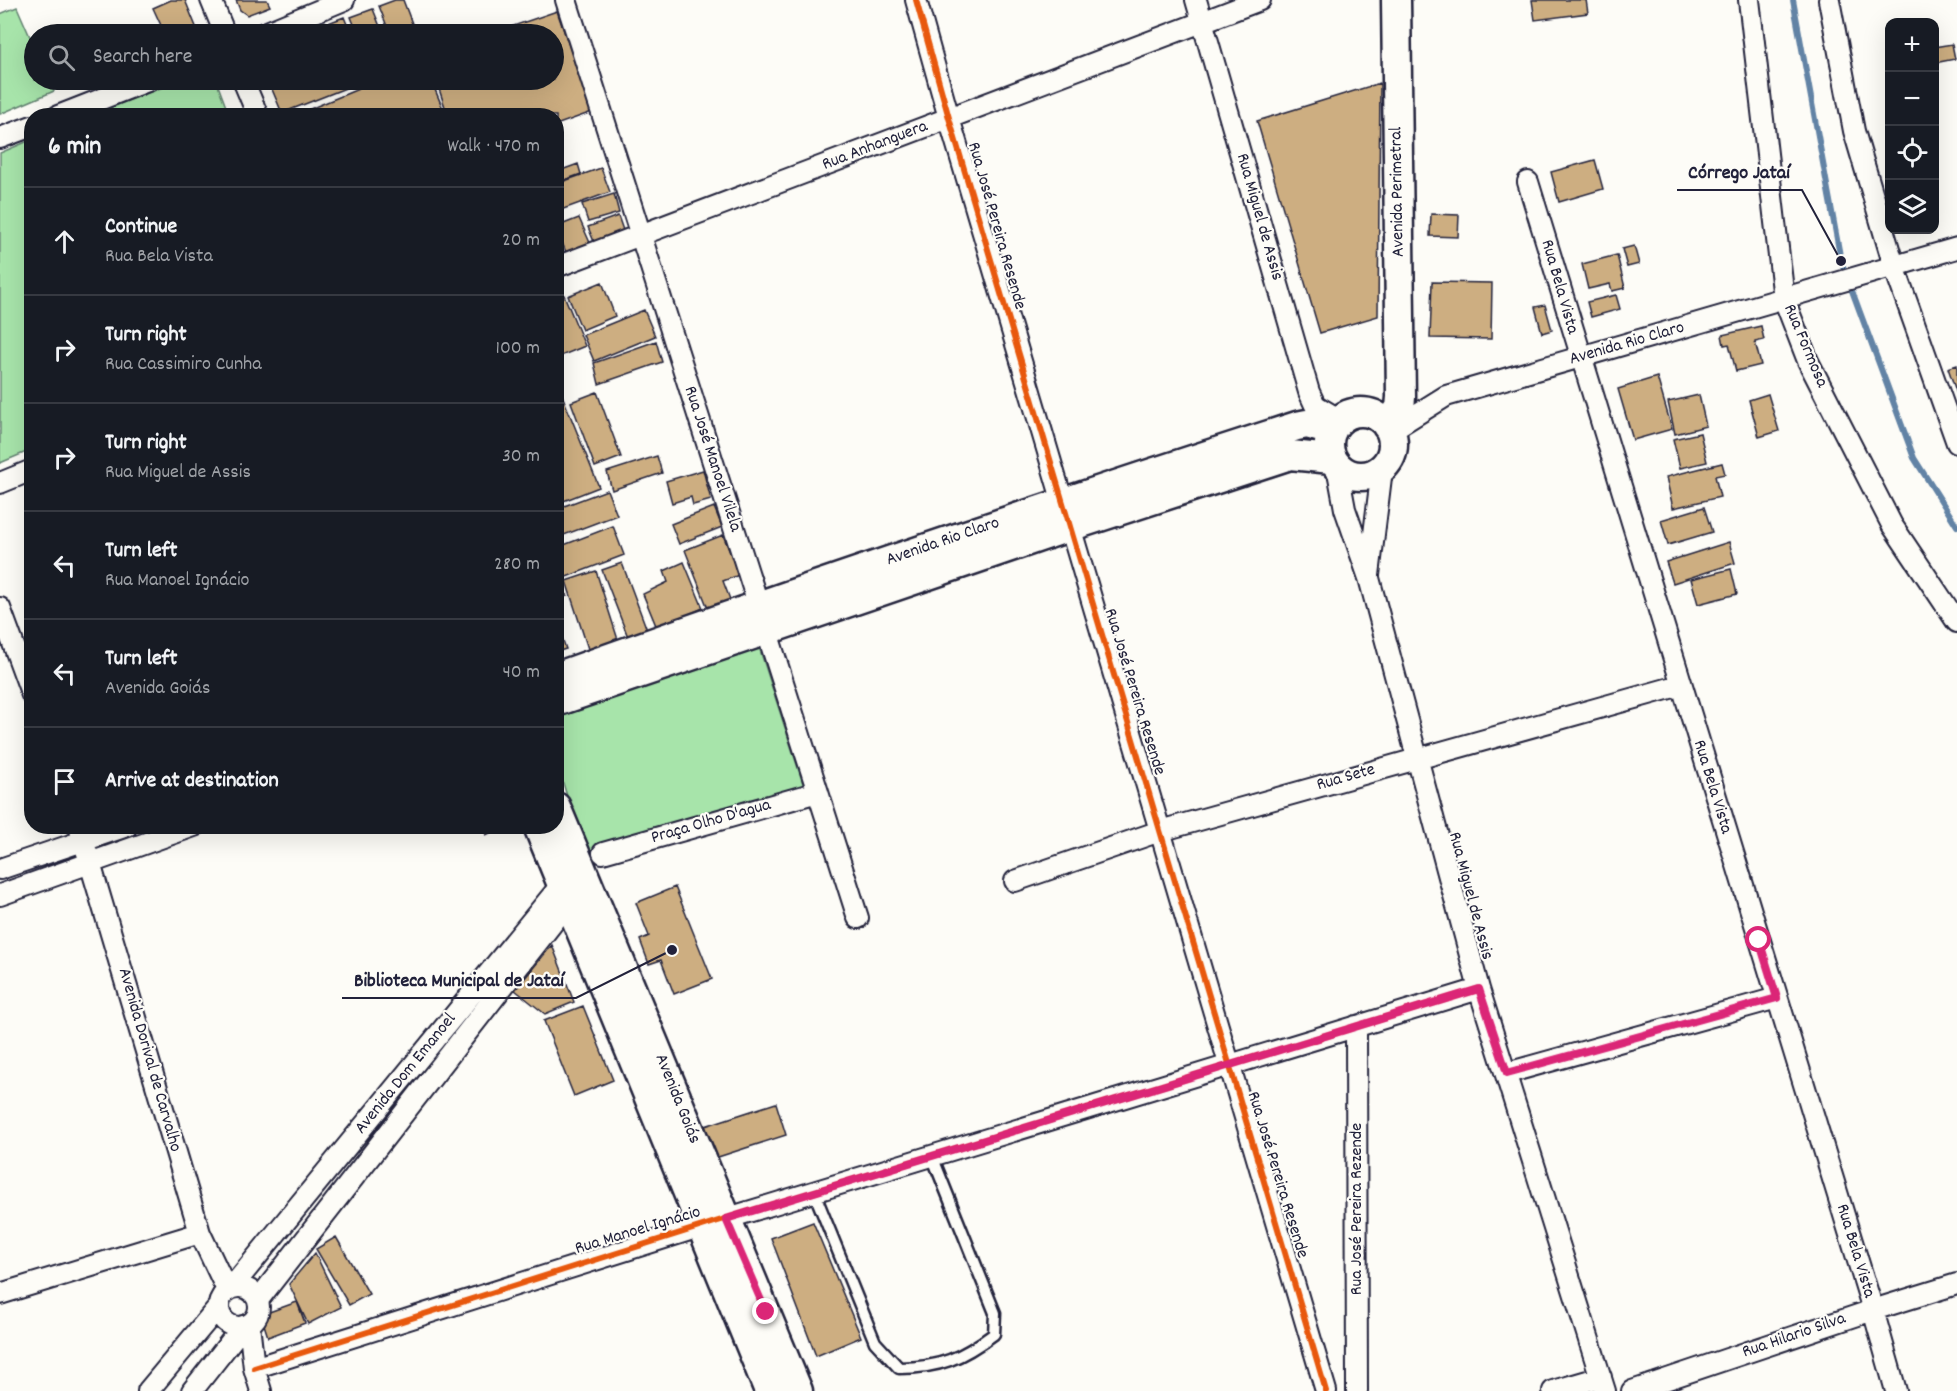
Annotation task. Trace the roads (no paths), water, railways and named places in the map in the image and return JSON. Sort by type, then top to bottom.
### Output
[{"type":"main road","name":"Avenida Perimetral","points":[[1384,424],[1400,408],[1396,0]]},
{"type":"main road","points":[[1356,412],[1384,424],[1392,453],[1382,469],[1364,477],[1354,476],[1334,462],[1329,442],[1336,425],[1356,412]]},
{"type":"main road","name":"Avenida Rio Claro","points":[[564,675],[763,617],[1174,480],[1297,426],[1336,425]]},
{"type":"main road","name":"Avenida Rio Claro","points":[[1174,480],[1290,455],[1334,462]]},
{"type":"main road","name":"Avenida Rio Claro","points":[[564,699],[763,617]]},
{"type":"main road","name":"Avenida Goiás","points":[[564,829],[647,1060],[714,1223],[769,1391]]},
{"type":"main road","name":"Avenida Goiás","points":[[545,834],[581,875]]},
{"type":"main road","name":"Avenida Goiás","points":[[714,1223],[798,1391]]},
{"type":"street","points":[[210,0],[221,24]]},
{"type":"street","points":[[286,24],[344,0]]},
{"type":"street","name":"Rua José Manoel Vilela","points":[[566,0],[858,918]]},
{"type":"street","name":"Rua José Pereira Resende","points":[[916,0],[1326,1391]]},
{"type":"street","name":"Rua Miguel de Assis","points":[[1196,0],[1309,392],[1315,405],[1336,425]]},
{"type":"street","name":"Rua Anhanguera","points":[[564,264],[1260,0]]},
{"type":"street","name":"Rua Formosa","points":[[1749,0],[1784,299],[1808,360],[1892,525],[1957,622]]},
{"type":"street","points":[[1829,0],[1854,131],[1894,266],[1957,443]]},
{"type":"street","points":[[78,108],[124,90]]},
{"type":"street","points":[[247,90],[255,108]]},
{"type":"street","points":[[0,138],[24,129]]},
{"type":"street","name":"Rua Bela Vista","points":[[1528,182],[1896,1391]]},
{"type":"street","name":"Avenida Rio Claro","points":[[1384,424],[1446,396],[1957,248]]},
{"type":"street","name":"Rua Miguel de Assis","points":[[1334,462],[1345,509],[1369,578],[1479,989],[1603,1384]]},
{"type":"street","name":"Rua Miguel de Assis","points":[[1369,578],[1382,469]]},
{"type":"street","points":[[0,483],[24,474]]},
{"type":"street","points":[[0,608],[24,673]]},
{"type":"street","name":"Rua Sete","points":[[1015,881],[1160,831],[1681,685]]},
{"type":"street","name":"Praça Olho D'agua","points":[[581,875],[818,792]]},
{"type":"street","points":[[0,869],[81,834]]},
{"type":"street","name":"Avenida Dorival de Carvalho","points":[[81,834],[200,1233],[226,1295]]},
{"type":"street","points":[[0,895],[172,834]]},
{"type":"street","name":"Avenida Dom Emanoel","points":[[148,1391],[226,1295],[581,875]]},
{"type":"street","name":"Avenida Dom Emanoel","points":[[258,1300],[581,875]]},
{"type":"street","name":"Rua Manoel Ignácio","points":[[254,1368],[814,1192],[1479,989]]},
{"type":"street","points":[[1507,1073],[1777,998]]},
{"type":"street","name":"Rua José Pereira Rezende","points":[[1356,1026],[1357,1391]]},
{"type":"street","points":[[0,1294],[200,1233]]},
{"type":"street","name":"Rua Hilario Silva","points":[[1632,1391],[1957,1284]]},
{"type":"street","points":[[192,1391],[246,1325],[258,1314],[258,1300],[251,1290],[245,1287],[226,1295],[226,1322],[246,1325]]},
{"type":"street","points":[[246,1325],[261,1391]]},
{"type":"street","points":[[1553,1391],[1603,1384]]},
{"type":"lane","points":[[814,1192],[875,1342],[899,1368],[928,1368],[972,1351],[994,1334],[996,1313],[932,1156]]},
{"type":"waterway","points":[[1793,0],[1841,261],[1914,458],[1957,526]]},
{"type":"place","name":"Córrego Jataí","points":[[1841,261]]},
{"type":"place","name":"Biblioteca Municipal de Jataí","points":[[672,950]]}]
